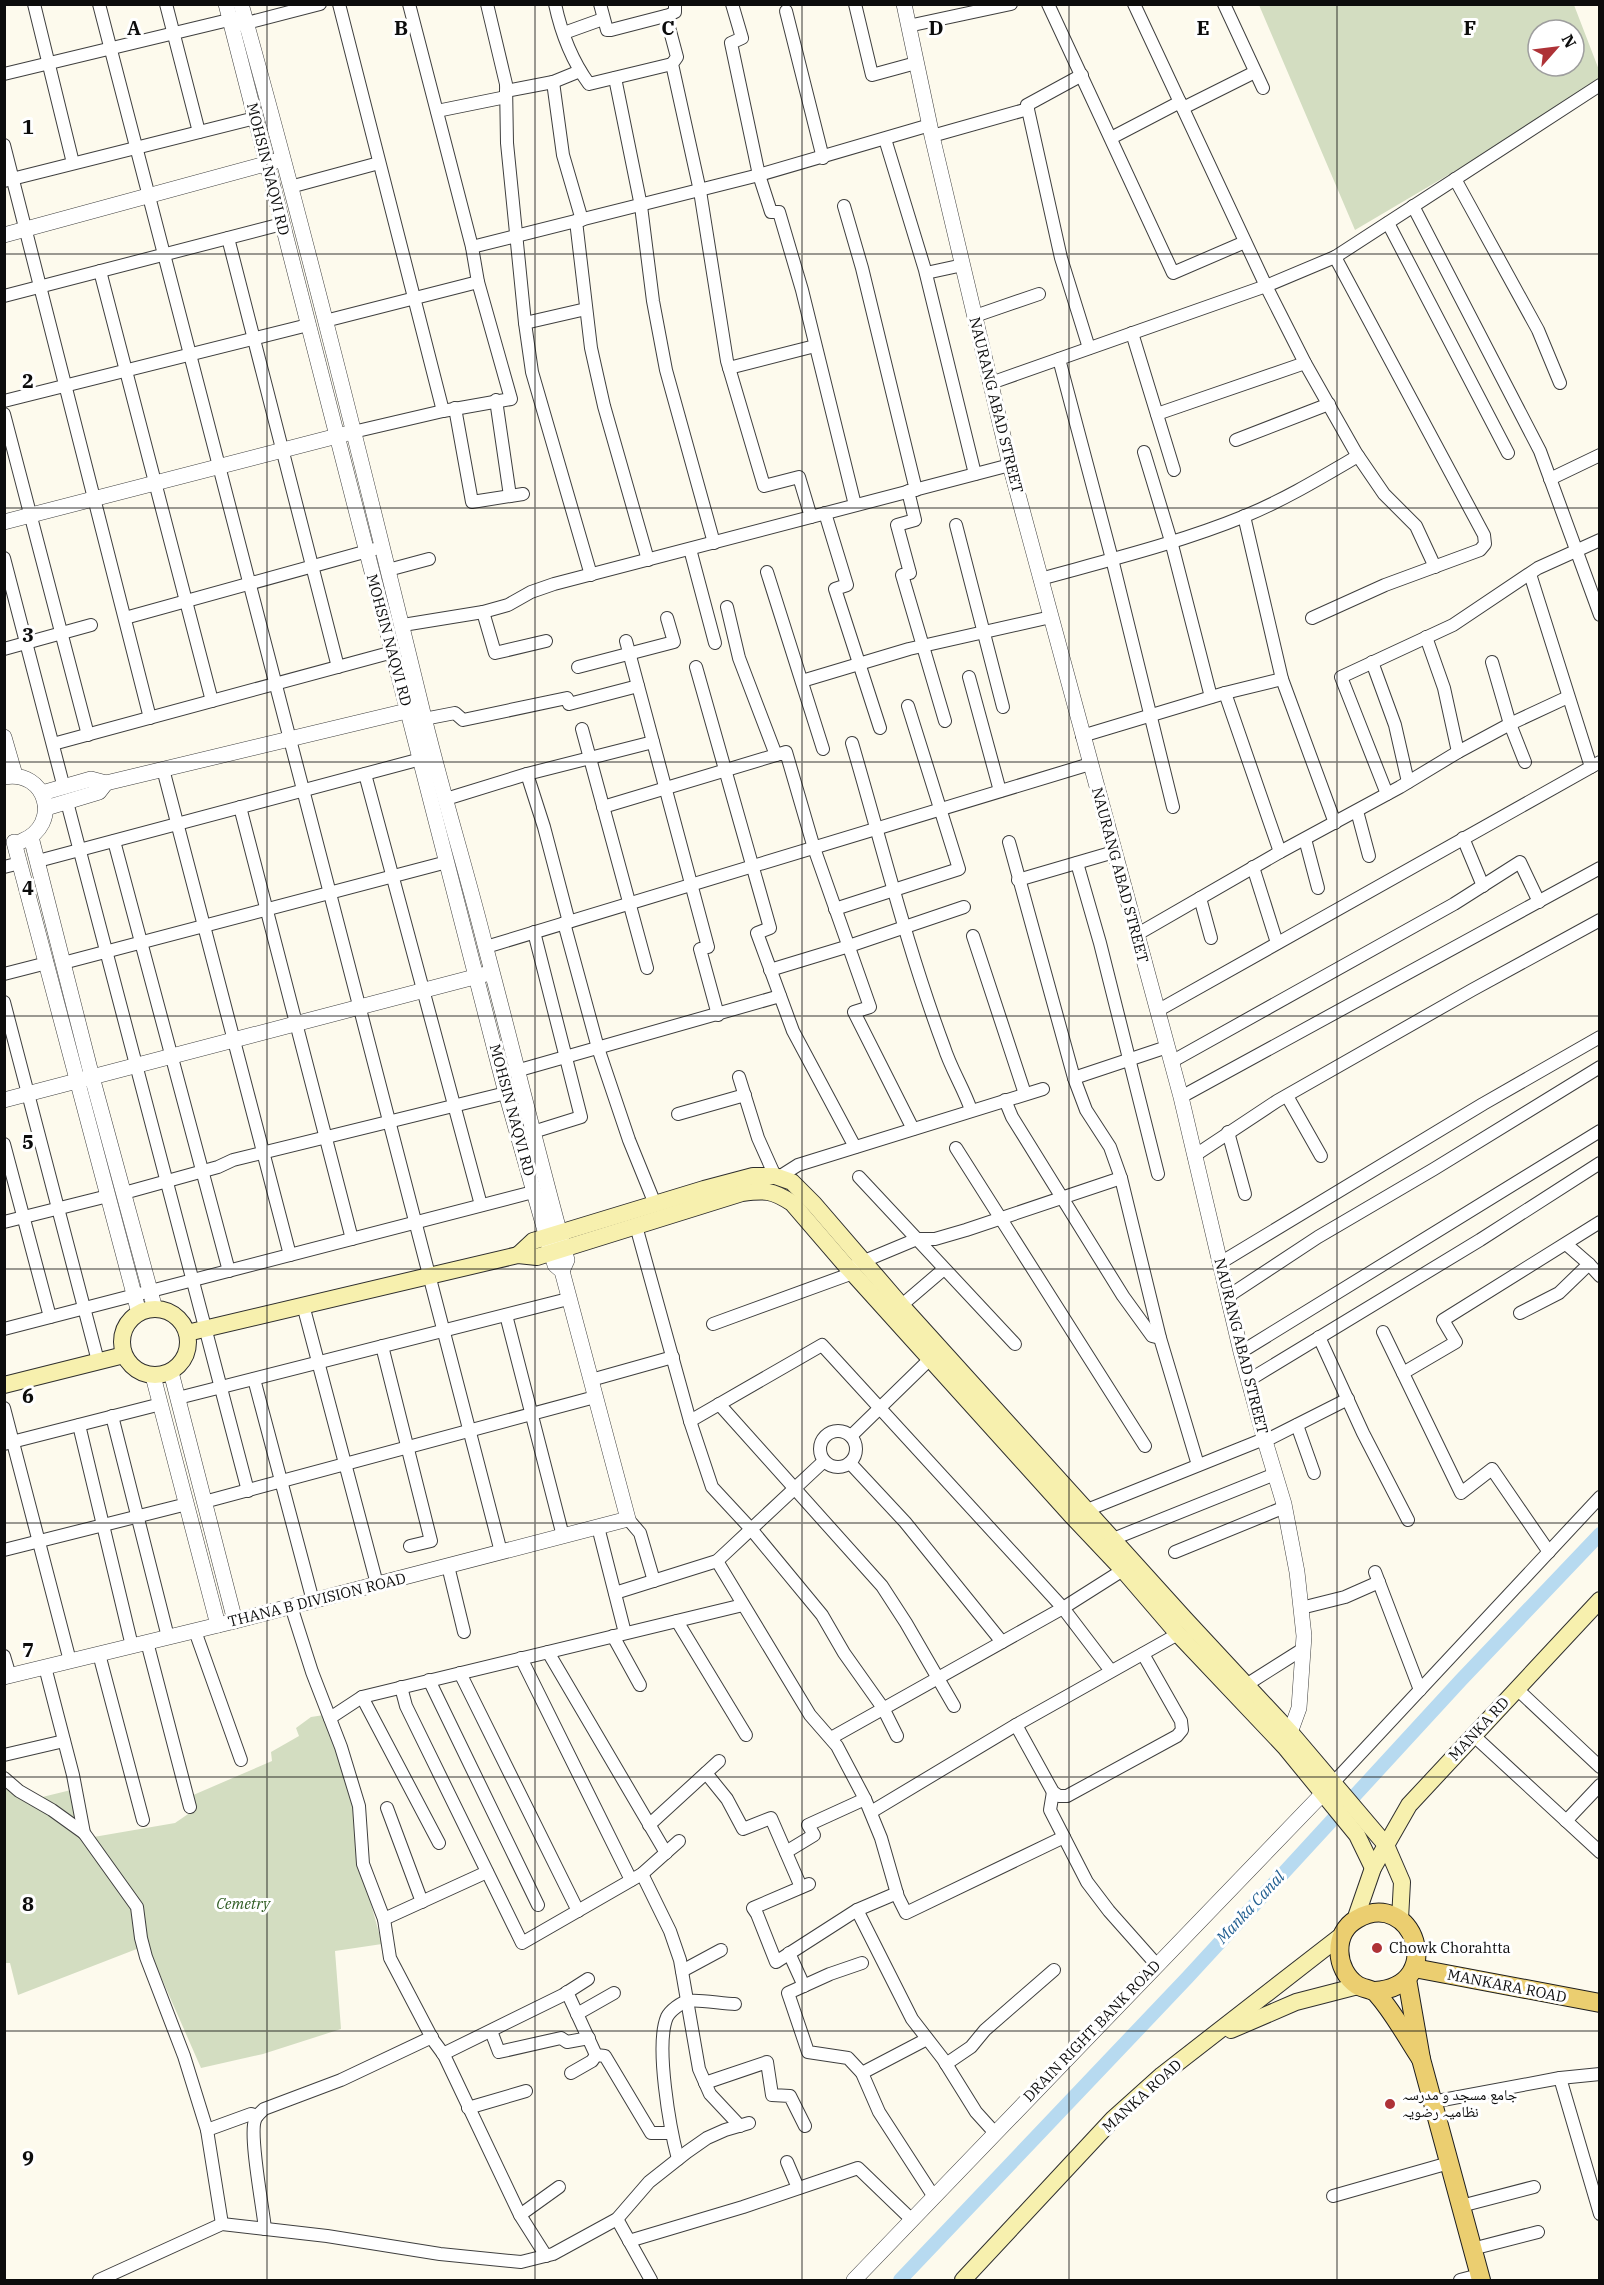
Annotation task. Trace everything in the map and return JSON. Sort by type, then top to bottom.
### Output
[{"type":"main road","points":[[187,1333],[518,1255],[537,1257],[555,1242],[655,1204],[753,1176],[777,1176],[800,1188],[855,1268]]},
{"type":"main road","points":[[555,1242],[636,1226],[742,1193],[770,1191],[792,1203],[1087,1510],[1246,1685],[1287,1740],[1364,1831],[1386,1845],[1401,1882],[1400,1919]]},
{"type":"main road","points":[[165,1310],[175,1315],[187,1333],[189,1343],[182,1362],[171,1372],[163,1375],[153,1376],[141,1372],[131,1365],[124,1355],[123,1333],[127,1323],[147,1311],[165,1310]]},
{"type":"main road","points":[[896,1310],[930,1359],[1123,1570],[1178,1634],[1287,1740]]},
{"type":"main road","points":[[4,1385],[124,1355]]},
{"type":"main road","name":"MANKA RD","points":[[1355,1920],[1373,1868],[1408,1805],[1599,1600]]},
{"type":"main road","points":[[1364,1831],[1373,1868]]},
{"type":"main road","points":[[1358,1986],[1342,1969],[1339,1958],[1342,1935],[1355,1920],[1370,1913],[1385,1913],[1400,1919],[1414,1936],[1417,1947],[1410,1973],[1421,2059],[1480,2278]]},
{"type":"main road","name":"MANKA ROAD","points":[[963,2280],[1113,2119],[1162,2075],[1342,1935]]},
{"type":"main road","points":[[1203,2043],[1254,2018],[1296,2002],[1358,1986],[1376,1991],[1387,1990],[1398,1986],[1410,1973]]},
{"type":"main road","name":"MANKARA ROAD","points":[[1410,1973],[1599,2003]]},
{"type":"main road","points":[[1376,1991],[1421,2059]]},
{"type":"street","points":[[34,4],[73,163]]},
{"type":"street","points":[[99,4],[501,1552]]},
{"type":"street","points":[[166,4],[199,132]]},
{"type":"street","name":"MOHSIN NAQVI RD","points":[[226,4],[239,18],[290,187],[403,625],[418,712],[421,759],[447,862],[516,1071],[532,1132],[555,1242]]},
{"type":"street","points":[[4,74],[239,18],[320,4]]},
{"type":"street","points":[[339,4],[414,298],[449,410],[472,502],[523,494]]},
{"type":"street","points":[[4,522],[353,432],[496,400],[511,399],[478,282],[472,247],[409,4]]},
{"type":"street","points":[[487,4],[506,94],[507,143],[515,236],[532,372],[591,575]]},
{"type":"street","points":[[555,4],[579,71],[589,84],[672,64],[678,57],[666,16]]},
{"type":"street","points":[[600,4],[607,30],[666,16],[675,12],[675,4]]},
{"type":"street","points":[[732,4],[742,38],[731,43],[759,176],[771,212],[779,212],[855,506]]},
{"type":"street","points":[[855,4],[872,75],[916,63]]},
{"type":"street","name":"NAURANG ABAD STREET","points":[[904,4],[931,130],[1010,465],[1181,1097],[1227,1297],[1264,1440],[1285,1507],[1297,1572],[1303,1649],[1299,1708],[1287,1740]]},
{"type":"street","points":[[908,26],[980,7],[1011,4]]},
{"type":"street","points":[[1048,4],[1173,273],[1245,242]]},
{"type":"street","points":[[1134,4],[1245,242],[1305,363],[1358,456],[1384,494],[1416,526],[1435,567]]},
{"type":"street","points":[[1224,4],[1263,88]]},
{"type":"street","points":[[786,11],[823,158]]},
{"type":"street","name":"MOHSIN NAQVI RD","points":[[239,18],[255,118],[366,551],[393,652],[418,712],[446,800],[486,946],[484,974],[506,1093],[533,1192],[555,1242],[567,1260],[562,1272],[568,1299],[628,1519]]},
{"type":"street","points":[[564,33],[603,19]]},
{"type":"street","points":[[672,64],[700,191],[729,368],[764,486],[799,477],[811,517]]},
{"type":"street","points":[[437,111],[553,82],[579,71]]},
{"type":"street","points":[[1111,138],[1255,72]]},
{"type":"street","points":[[1082,75],[1027,105],[1061,258],[1089,348]]},
{"type":"street","points":[[615,78],[641,206],[653,301],[666,370],[714,543]]},
{"type":"street","points":[[553,82],[563,155],[579,221],[591,348],[648,560]]},
{"type":"street","points":[[991,382],[1266,286],[1335,257],[1599,86]]},
{"type":"street","points":[[472,247],[759,176],[885,139],[1028,109]]},
{"type":"street","points":[[9,180],[255,118]]},
{"type":"street","points":[[885,139],[926,273],[975,474]]},
{"type":"street","points":[[4,145],[9,180],[26,230],[150,718]]},
{"type":"street","points":[[4,236],[282,159]]},
{"type":"street","points":[[290,187],[380,163]]},
{"type":"street","points":[[1455,179],[1538,330],[1560,383]]},
{"type":"street","points":[[844,206],[862,268],[912,491],[915,520],[897,525],[910,573],[902,575],[945,721]]},
{"type":"street","points":[[1413,206],[1540,451],[1599,615]]},
{"type":"street","points":[[1388,223],[1508,453]]},
{"type":"street","points":[[4,296],[282,224]]},
{"type":"street","points":[[228,238],[338,667]]},
{"type":"street","points":[[1312,618],[1385,585],[1480,550],[1485,544],[1484,535],[1335,257]]},
{"type":"street","points":[[926,273],[963,264]]},
{"type":"street","points":[[100,271],[212,701]]},
{"type":"street","points":[[325,321],[478,282]]},
{"type":"street","points":[[975,315],[1039,294]]},
{"type":"street","points":[[525,323],[586,309]]},
{"type":"street","points":[[4,400],[308,325]]},
{"type":"street","points":[[1132,333],[1174,470]]},
{"type":"street","points":[[729,368],[815,346]]},
{"type":"street","points":[[1059,359],[1112,559],[1173,807]]},
{"type":"street","points":[[1157,414],[1305,363]]},
{"type":"street","points":[[496,400],[510,496]]},
{"type":"street","points":[[1236,440],[1329,404]]},
{"type":"street","points":[[4,414],[88,735]]},
{"type":"street","points":[[1144,452],[1171,541],[1212,697]]},
{"type":"street","points":[[1550,479],[1599,455]]},
{"type":"street","points":[[1040,579],[1171,541],[1244,516],[1271,504],[1358,456]]},
{"type":"street","points":[[403,625],[483,612],[508,605],[531,592],[554,584],[1010,465]]},
{"type":"street","points":[[825,513],[848,585],[835,589],[880,728]]},
{"type":"street","points":[[1244,516],[1282,679],[1335,823]]},
{"type":"street","points":[[956,525],[1003,707]]},
{"type":"street","points":[[1387,794],[1341,677],[1453,625],[1530,574],[1599,540]]},
{"type":"street","points":[[125,618],[382,547]]},
{"type":"street","points":[[690,549],[715,643]]},
{"type":"street","points":[[4,558],[248,1491]]},
{"type":"street","points":[[388,570],[429,559]]},
{"type":"street","points":[[766,572],[823,749]]},
{"type":"street","points":[[1157,1011],[1595,765],[1568,697],[1530,574]]},
{"type":"street","points":[[727,607],[739,658],[776,755]]},
{"type":"street","points":[[483,612],[495,653],[546,641]]},
{"type":"street","points":[[802,681],[922,646],[1050,617]]},
{"type":"street","points":[[578,667],[628,647],[674,642],[667,618]]},
{"type":"street","points":[[4,649],[91,625]]},
{"type":"street","points":[[1426,637],[1444,688],[1458,752]]},
{"type":"street","points":[[628,647],[708,947],[700,949],[718,1015]]},
{"type":"street","points":[[53,744],[393,652]]},
{"type":"street","points":[[1372,662],[1395,725],[1408,782]]},
{"type":"street","points":[[1492,662],[1510,724],[1525,762]]},
{"type":"street","points":[[696,668],[770,928],[757,933],[793,1030],[855,1147]]},
{"type":"street","points":[[969,677],[1000,791]]},
{"type":"street","points":[[1082,736],[1225,693],[1282,679]]},
{"type":"street","points":[[46,808],[91,779],[106,783],[290,739],[418,712],[455,713],[463,720],[567,698],[569,704],[638,686]]},
{"type":"street","points":[[1225,693],[1280,852]]},
{"type":"street","points":[[1136,935],[1458,752],[1568,697]]},
{"type":"street","points":[[835,909],[959,869],[908,706]]},
{"type":"street","points":[[582,729],[647,968]]},
{"type":"street","points":[[4,737],[10,776],[31,781],[42,793],[46,808],[40,828],[31,837],[9,841],[20,863],[47,963],[85,1079],[116,1194],[150,1291],[147,1311]]},
{"type":"street","points":[[446,800],[527,774],[653,742]]},
{"type":"street","points":[[852,743],[905,927],[944,1049],[971,1110]]},
{"type":"street","points":[[603,807],[786,752],[814,848],[870,1007],[855,1012],[913,1129]]},
{"type":"street","points":[[38,861],[421,759]]},
{"type":"street","points":[[486,946],[1090,764]]},
{"type":"street","points":[[163,769],[290,1255]]},
{"type":"street","points":[[365,774],[481,1205]]},
{"type":"street","points":[[527,774],[544,827],[598,1048],[629,1140],[655,1204]]},
{"type":"street","points":[[42,793],[66,795]]},
{"type":"street","points":[[240,807],[352,1239]]},
{"type":"street","points":[[1357,811],[1370,856]]},
{"type":"street","points":[[31,837],[63,963],[85,1079]]},
{"type":"street","points":[[1463,838],[1483,886]]},
{"type":"street","points":[[1305,839],[1318,888]]},
{"type":"street","points":[[114,841],[229,1271]]},
{"type":"street","points":[[1009,842],[1074,1078],[1086,1110],[1110,1147],[1121,1178],[1160,1338],[1198,1465]]},
{"type":"street","points":[[1018,880],[1114,852]]},
{"type":"street","points":[[63,963],[447,862]]},
{"type":"street","points":[[1074,1078],[1129,1059],[1169,1054],[1454,904],[1520,862],[1539,902]]},
{"type":"street","points":[[4,867],[20,863]]},
{"type":"street","points":[[1077,863],[1100,942],[1158,1174]]},
{"type":"street","points":[[1253,867],[1277,943]]},
{"type":"street","points":[[1181,1097],[1599,868]]},
{"type":"street","points":[[1200,898],[1211,938]]},
{"type":"street","points":[[771,970],[963,907]]},
{"type":"street","points":[[1194,1156],[1287,1096],[1599,920]]},
{"type":"street","points":[[532,1132],[581,1117],[534,932]]},
{"type":"street","points":[[973,936],[1025,1094]]},
{"type":"street","points":[[4,974],[47,963]]},
{"type":"street","points":[[4,1100],[484,974]]},
{"type":"street","points":[[516,1071],[780,996]]},
{"type":"street","points":[[4,1002],[98,1361]]},
{"type":"street","points":[[1220,1263],[1492,1098],[1599,1037]]},
{"type":"street","points":[[1227,1297],[1318,1237],[1416,1180],[1599,1066]]},
{"type":"street","points":[[739,1077],[758,1138],[777,1176],[798,1165],[1043,1089]]},
{"type":"street","points":[[4,1222],[167,1182],[263,1152],[506,1093]]},
{"type":"street","points":[[678,1113],[745,1095]]},
{"type":"street","points":[[1287,1096],[1321,1156]]},
{"type":"street","points":[[1005,1100],[1012,1117],[1123,1296],[1152,1336],[1160,1338]]},
{"type":"street","points":[[1241,1352],[1599,1131]]},
{"type":"street","points":[[1228,1132],[1245,1194]]},
{"type":"street","points":[[4,1144],[50,1317]]},
{"type":"street","points":[[956,1148],[1145,1446]]},
{"type":"street","points":[[1249,1380],[1480,1240],[1599,1163]]},
{"type":"street","points":[[859,1177],[1015,1344]]},
{"type":"street","points":[[713,1324],[855,1268],[917,1239],[935,1239],[1121,1178]]},
{"type":"street","points":[[4,1329],[533,1192]]},
{"type":"street","points":[[116,1194],[134,1295],[147,1311]]},
{"type":"street","points":[[1403,1373],[1456,1342],[1443,1320],[1599,1222]]},
{"type":"street","points":[[636,1226],[690,1421],[712,1487],[751,1529],[822,1615],[844,1653],[884,1708],[897,1736]]},
{"type":"street","points":[[1566,1244],[1599,1276]]},
{"type":"street","points":[[1520,1313],[1559,1293],[1589,1264]]},
{"type":"street","points":[[896,1310],[944,1269]]},
{"type":"street","points":[[178,1398],[568,1299]]},
{"type":"street","points":[[303,1305],[377,1584]]},
{"type":"street","points":[[506,1315],[563,1536]]},
{"type":"street","points":[[1383,1332],[1461,1493],[1492,1469],[1549,1552]]},
{"type":"street","points":[[1319,1337],[1408,1520]]},
{"type":"street","points":[[690,1421],[822,1345],[1063,1608],[1111,1671]]},
{"type":"street","points":[[382,1346],[431,1541],[410,1546]]},
{"type":"street","points":[[591,1380],[673,1357]]},
{"type":"street","points":[[851,1436],[930,1359]]},
{"type":"street","points":[[171,1372],[235,1621]]},
{"type":"street","points":[[153,1376],[218,1625]]},
{"type":"street","points":[[254,1379],[313,1601]]},
{"type":"street","points":[[204,1502],[595,1397]]},
{"type":"street","points":[[1087,1510],[1264,1440],[1348,1399]]},
{"type":"street","points":[[9,1443],[160,1404]]},
{"type":"street","points":[[719,1404],[882,1586],[954,1706]]},
{"type":"street","points":[[4,1408],[9,1443],[39,1541],[70,1661]]},
{"type":"street","points":[[112,1416],[168,1637]]},
{"type":"street","points":[[79,1425],[132,1646]]},
{"type":"street","points":[[1297,1425],[1314,1473]]},
{"type":"street","points":[[836,1430],[851,1436],[856,1447],[854,1458],[850,1463],[840,1467],[829,1465],[824,1461],[819,1451],[825,1435],[836,1430]]},
{"type":"street","points":[[615,1593],[717,1562],[824,1461]]},
{"type":"street","points":[[850,1463],[905,1521],[1002,1641]]},
{"type":"street","points":[[1113,1539],[1275,1474]]},
{"type":"street","points":[[1331,1794],[1420,1690],[1599,1497]]},
{"type":"street","points":[[4,1550],[187,1504]]},
{"type":"street","points":[[1175,1552],[1285,1507]]},
{"type":"street","points":[[628,1519],[640,1533],[654,1581]]},
{"type":"street","name":"THANA B DIVISION ROAD","points":[[7,1676],[235,1621],[628,1519]]},
{"type":"street","points":[[598,1527],[615,1593],[619,1635],[640,1685]]},
{"type":"street","points":[[717,1562],[810,1714],[831,1738],[850,1767],[866,1799],[881,1838],[897,1893],[906,1913],[1064,1837]]},
{"type":"street","points":[[448,1566],[464,1632]]},
{"type":"street","points":[[831,1738],[1063,1608],[1123,1570]]},
{"type":"street","points":[[1301,1608],[1345,1597],[1377,1577],[1420,1690]]},
{"type":"street","points":[[330,1718],[362,1696],[743,1605]]},
{"type":"street","points":[[291,1606],[312,1672],[341,1747],[359,1806],[363,1864],[384,1919],[390,1958],[443,2054],[520,2215],[546,2256]]},
{"type":"street","points":[[677,1621],[746,1735]]},
{"type":"street","points":[[195,1631],[241,1760]]},
{"type":"street","points":[[871,1812],[1016,1725],[1178,1634]]},
{"type":"street","points":[[147,1642],[190,1807]]},
{"type":"street","points":[[1246,1685],[1303,1649]]},
{"type":"street","points":[[548,1652],[666,1854]]},
{"type":"street","points":[[99,1654],[143,1820]]},
{"type":"street","points":[[1016,1725],[1053,1792],[1059,1796],[1067,1796],[1177,1736],[1182,1730],[1181,1721],[1143,1654]]},
{"type":"street","points":[[4,1656],[7,1676]]},
{"type":"street","points":[[521,1658],[631,1880]]},
{"type":"street","points":[[45,1667],[73,1775],[84,1833]]},
{"type":"street","points":[[460,1673],[578,1911]]},
{"type":"street","points":[[429,1680],[538,1905]]},
{"type":"street","points":[[401,1687],[406,1706],[522,1943],[642,1874],[679,1841]]},
{"type":"street","points":[[1517,1689],[1599,1767]]},
{"type":"street","points":[[362,1696],[439,1843]]},
{"type":"street","points":[[1473,1735],[1599,1852]]},
{"type":"street","points":[[4,1755],[64,1741]]},
{"type":"street","points":[[649,1825],[719,1761]]},
{"type":"street","points":[[706,1773],[727,1799],[743,1829],[771,1818],[805,1886],[753,1908],[758,1914],[776,1962],[857,1910],[897,1893]]},
{"type":"street","points":[[4,1778],[19,1791],[52,1810],[84,1833],[137,1906],[146,1957],[184,2056],[207,2130],[222,2224]]},
{"type":"street","points":[[1566,1821],[1599,1785]]},
{"type":"street","points":[[1053,1792],[1050,1810],[1087,1882],[1109,1911],[1156,1964]]},
{"type":"street","name":"DRAIN RIGHT BANK ROAD","points":[[854,2280],[1156,1964],[1331,1794]]},
{"type":"street","points":[[786,1852],[814,1835],[808,1825],[866,1799]]},
{"type":"street","points":[[387,1808],[422,1902]]},
{"type":"street","points":[[384,1919],[487,1872]]},
{"type":"street","points":[[99,2280],[222,2224],[521,2262],[546,2256],[617,2219],[649,2182],[707,2138],[744,2125],[710,2094],[699,2069],[682,1971],[670,1931],[642,1874]]},
{"type":"street","points":[[857,1910],[912,2019],[946,2064],[976,2112],[995,2133]]},
{"type":"street","points":[[682,1971],[721,1950]]},
{"type":"street","points":[[789,1953],[804,1986]]},
{"type":"street","points":[[862,1963],[830,1974],[788,1993],[808,2052],[848,2058],[862,2073],[879,2112],[934,2197]]},
{"type":"street","points":[[946,2064],[971,2048],[985,2030],[1054,1970]]},
{"type":"street","points":[[443,2054],[567,1992],[588,1979]]},
{"type":"street","points":[[567,1992],[596,2055]]},
{"type":"street","points":[[577,2014],[614,1993]]},
{"type":"street","points":[[678,2159],[671,2133],[663,2051],[668,2015],[689,2001],[735,2004]]},
{"type":"street","points":[[490,2031],[499,2052],[561,2038],[567,2042],[589,2038]]},
{"type":"street","points":[[266,2229],[254,2144],[254,2120],[257,2116],[264,2109],[341,2080],[432,2037]]},
{"type":"street","points":[[862,2073],[927,2039]]},
{"type":"street","points":[[596,2055],[605,2056],[651,2133],[671,2133]]},
{"type":"street","points":[[571,2073],[592,2061],[596,2055]]},
{"type":"street","points":[[705,2083],[767,2062],[772,2095],[790,2096],[805,2126]]},
{"type":"street","points":[[1432,2102],[1560,2078],[1599,2074]]},
{"type":"street","points":[[1560,2078],[1599,2214]]},
{"type":"street","points":[[468,2108],[526,2091]]},
{"type":"street","points":[[207,2130],[250,2114],[257,2116]]},
{"type":"street","points":[[787,2162],[798,2188]]},
{"type":"street","points":[[1333,2196],[1449,2163]]},
{"type":"street","points":[[629,2241],[743,2207],[858,2168],[912,2220]]},
{"type":"street","points":[[520,2215],[559,2187]]},
{"type":"street","points":[[1461,2206],[1534,2187]]},
{"type":"street","points":[[617,2219],[651,2280]]},
{"type":"street","points":[[1472,2249],[1538,2232]]},
{"type":"street","points":[[1460,2280],[1480,2278]]},
{"type":"green space","points":[[1259,5],[1574,5],[1579,18],[1526,18],[1526,78],[1586,78],[1586,36],[1599,70],[1599,80],[1465,165],[1355,230]]},
{"type":"green space","name":"Cemetry","points":[[324,1715],[335,1741],[355,1807],[360,1864],[382,1944],[335,1951],[341,2029],[263,2054],[201,2068],[147,1945],[18,1995],[10,1963],[5,1963],[4,1783],[30,1800],[71,1790],[82,1839],[175,1823],[194,1810],[191,1796],[272,1761],[271,1752],[299,1736],[296,1728],[311,1717]]},
{"type":"waterway","name":"Manka Canal","points":[[900,2280],[1187,1978],[1461,1680],[1600,1534]]},
{"type":"place","name":"Chowk Chorahtta","points":[[1377,1948]]},
{"type":"place","name":"جامع مسجد و مدرسہ نظامیہ رضویہ","points":[[1390,2104]]}]
